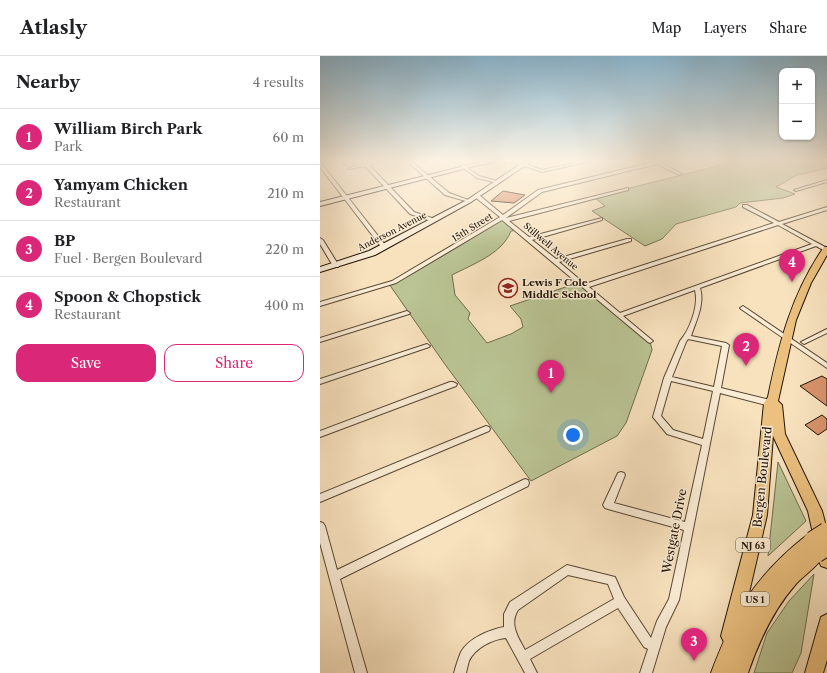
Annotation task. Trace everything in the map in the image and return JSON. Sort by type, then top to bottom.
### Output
[{"type":"highway","name":"US 1","points":[[721,673],[740,625],[756,598],[783,566],[822,547]]},
{"type":"highway","name":"US 1","points":[[736,673],[754,627],[769,601],[787,579],[822,547]]},
{"type":"main road","points":[[320,204],[377,190]]},
{"type":"main road","name":"Anderson Avenue","points":[[320,270],[361,258],[384,247],[469,201],[486,190]]},
{"type":"main road","name":"Bergen Boulevard","points":[[721,673],[758,524],[772,400],[786,338],[801,294],[827,249]]},
{"type":"main road","name":"Bergen Boulevard","points":[[772,400],[778,434],[815,511],[822,547]]},
{"type":"main road","points":[[814,673],[823,644],[827,623]]},
{"type":"street","points":[[339,190],[384,247]]},
{"type":"street","points":[[391,190],[412,213],[433,220]]},
{"type":"street","points":[[442,190],[447,194],[469,201]]},
{"type":"street","name":"15th Street","points":[[320,304],[394,282],[504,219],[544,190]]},
{"type":"street","points":[[504,219],[623,190]]},
{"type":"street","name":"Stillwell Avenue","points":[[477,196],[650,342]]},
{"type":"street","points":[[745,206],[827,249]]},
{"type":"street","points":[[585,286],[827,208]]},
{"type":"street","points":[[529,239],[600,219]]},
{"type":"street","points":[[320,240],[336,266]]},
{"type":"street","points":[[555,261],[629,240]]},
{"type":"street","points":[[619,315],[816,244]]},
{"type":"street","points":[[697,286],[700,292],[699,300],[687,337],[683,341],[668,378],[657,417],[670,432],[706,443]]},
{"type":"street","points":[[743,308],[827,366]]},
{"type":"street","points":[[320,340],[407,313]]},
{"type":"street","points":[[804,342],[827,331]]},
{"type":"street","name":"Westgate Drive","points":[[646,673],[660,625],[674,600],[726,345],[687,337]]},
{"type":"street","points":[[320,382],[427,346]]},
{"type":"street","points":[[668,378],[718,390],[772,400]]},
{"type":"street","points":[[320,434],[453,384]]},
{"type":"street","points":[[320,498],[486,429]]},
{"type":"street","points":[[621,475],[608,505],[688,527]]},
{"type":"street","points":[[334,576],[525,484]]},
{"type":"street","points":[[320,526],[361,673]]},
{"type":"street","points":[[531,673],[509,632],[509,614],[514,606],[567,570],[611,580],[620,601],[648,643],[654,646]]},
{"type":"street","points":[[523,657],[620,601]]},
{"type":"street","points":[[460,673],[466,656],[473,647],[501,632],[509,632]]},
{"type":"green space","points":[[623,190],[784,190],[795,194],[783,198],[740,203],[736,207],[676,224],[662,239],[645,246],[592,211],[605,206],[594,197]]},
{"type":"green space","points":[[503,217],[518,230],[511,231],[501,246],[486,258],[452,275],[455,295],[470,313],[468,319],[487,343],[511,334],[523,327],[521,319],[510,306],[580,282],[650,341],[652,350],[626,423],[617,436],[531,481],[444,363],[389,284]]},
{"type":"green space","points":[[778,462],[806,521],[768,556]]},
{"type":"green space","points":[[814,574],[801,653],[792,673],[754,673],[767,633],[789,601]]},
{"type":"building","points":[[503,191],[525,195],[514,203],[491,201]]},
{"type":"building","points":[[822,376],[827,379],[827,406],[800,386]]},
{"type":"building","points":[[822,415],[827,419],[827,429],[818,435],[805,425]]},
{"type":"place","name":"Spoon & Chopstick","points":[[792,282]]},
{"type":"place","name":"Lewis F Cole Middle School","points":[[508,288]]},
{"type":"place","name":"Yamyam Chicken","points":[[746,366]]},
{"type":"place","name":"William Birch Park","points":[[551,393]]},
{"type":"place","name":"BP","points":[[694,661]]}]
